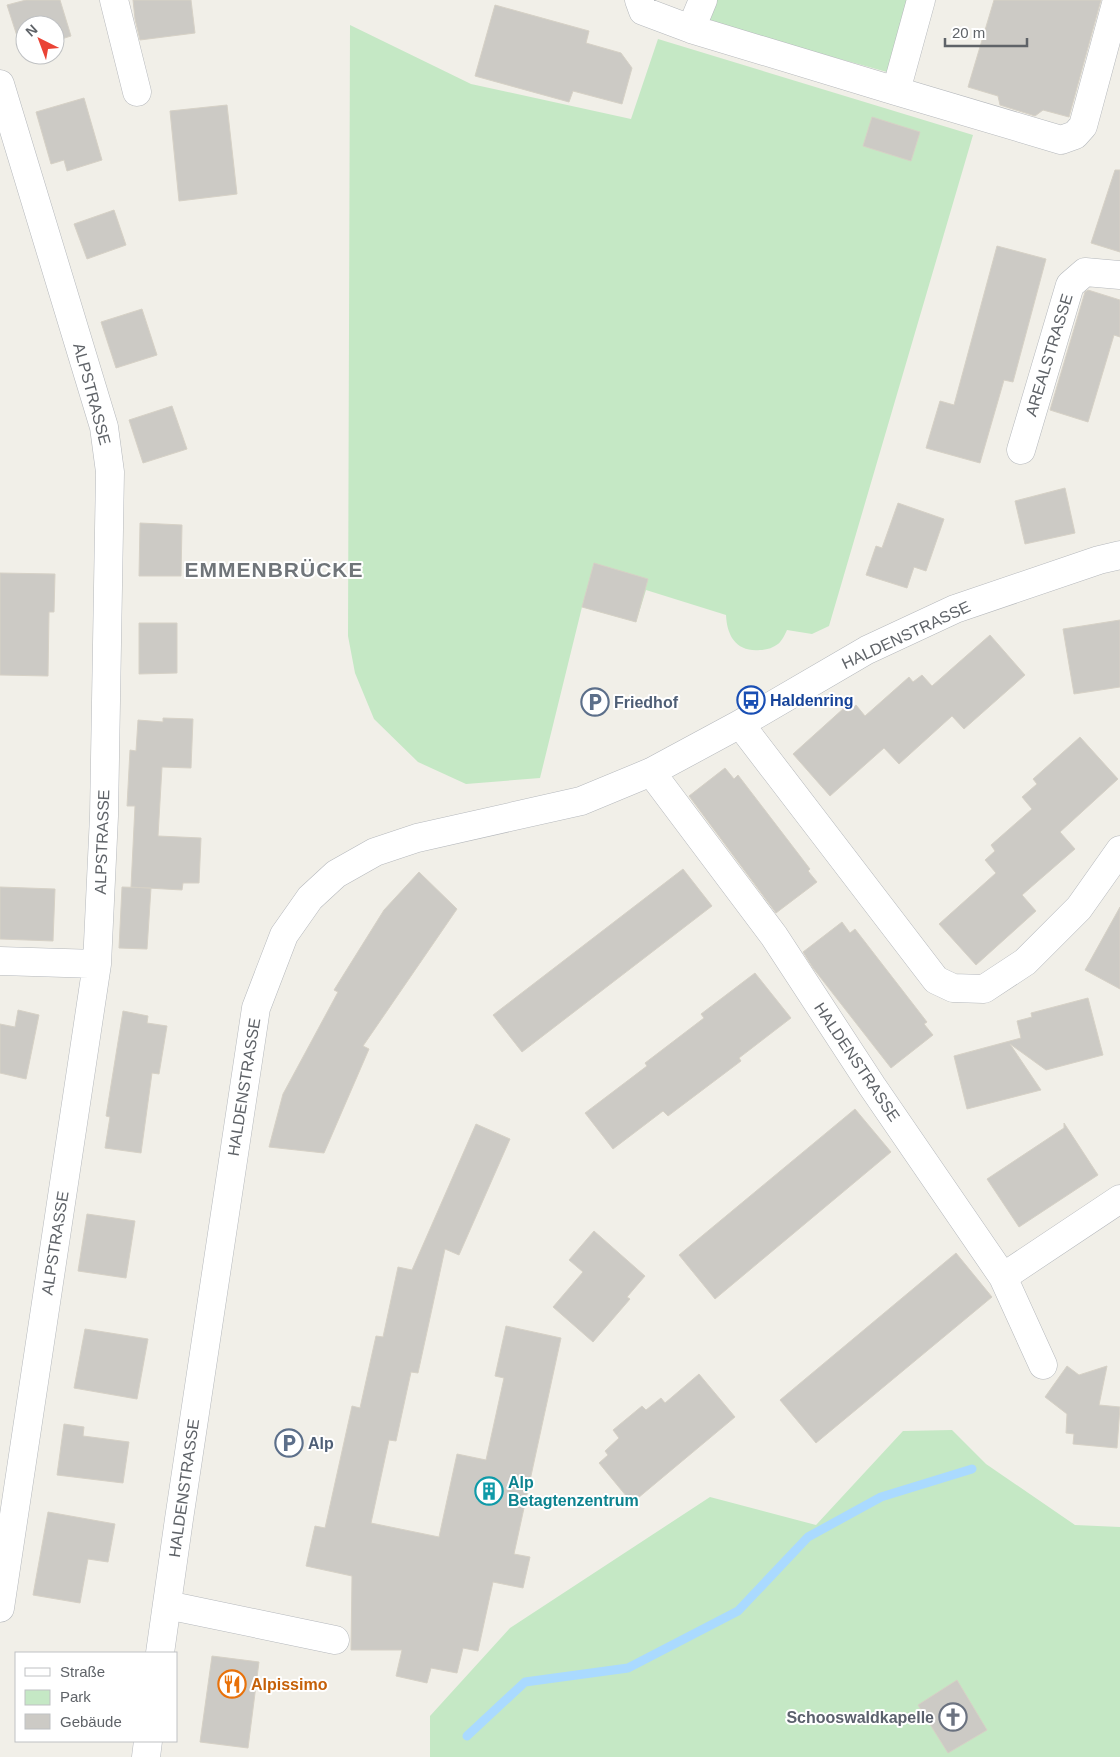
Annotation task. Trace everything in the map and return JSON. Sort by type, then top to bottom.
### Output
[{"type":"street","points":[[114,0],[137,92]]},
{"type":"street","points":[[638,0],[643,11],[691,29],[1061,140],[1075,136],[1083,126],[1117,0]]},
{"type":"street","points":[[691,29],[703,0]]},
{"type":"street","points":[[896,91],[921,0]]},
{"type":"street","name":"ALPSTRASSE","points":[[0,84],[104,427],[110,472],[104,816],[97,964],[0,1608]]},
{"type":"street","name":"AREALSTRASSE","points":[[1021,450],[1070,285],[1085,272],[1120,275]]},
{"type":"street","name":"HALDENSTRASSE","points":[[160,1652],[256,1008],[284,934],[310,898],[336,874],[375,852],[417,838],[581,801],[651,772],[740,724],[867,650],[955,609],[1099,560],[1120,555]]},
{"type":"street","points":[[740,724],[936,980],[953,988],[984,989],[1025,962],[1079,908],[1120,850]]},
{"type":"street","name":"HALDENSTRASSE","points":[[651,772],[774,936],[872,1086],[1003,1277],[1043,1364]]},
{"type":"street","points":[[0,961],[97,964]]},
{"type":"street","points":[[1003,1277],[1120,1200]]},
{"type":"street","points":[[167,1605],[335,1640]]},
{"type":"street","points":[[146,1757],[148,1742]]},
{"type":"green space","points":[[715,0],[908,0],[887,72],[706,22]]},
{"type":"green space","points":[[350,25],[471,84],[631,119],[658,39],[973,135],[829,626],[812,634],[787,630],[781,641],[774,647],[765,650],[752,650],[739,646],[735,642],[728,630],[726,615],[646,590],[636,622],[582,607],[540,778],[466,784],[418,762],[374,719],[355,673],[348,636]]},
{"type":"green space","points":[[952,1430],[986,1464],[1075,1525],[1120,1527],[1120,1757],[430,1757],[430,1716],[510,1628],[710,1497],[816,1525],[903,1431]]},
{"type":"building","points":[[26,0],[60,0],[65,15],[15,15],[15,30],[7,5]]},
{"type":"building","points":[[133,0],[191,0],[195,33],[140,40]]},
{"type":"building","points":[[994,0],[1101,0],[1069,117],[1043,110],[1035,116],[1000,105],[998,96],[968,87]]},
{"type":"building","points":[[495,5],[589,31],[586,43],[621,53],[632,68],[622,104],[573,91],[569,102],[475,76]]},
{"type":"building","points":[[65,16],[71,36],[65,38]]},
{"type":"building","points":[[84,98],[102,160],[67,171],[64,160],[51,164],[36,112]]},
{"type":"building","points":[[227,105],[237,194],[179,201],[170,111]]},
{"type":"building","points":[[872,117],[920,132],[911,161],[863,146]]},
{"type":"building","points":[[1115,170],[1120,170],[1120,252],[1091,243]]},
{"type":"building","points":[[114,210],[126,245],[87,259],[74,224]]},
{"type":"building","points":[[997,246],[1046,259],[1013,382],[1004,380],[980,463],[926,448],[940,401],[954,405]]},
{"type":"building","points":[[1088,290],[1120,300],[1120,337],[1114,335],[1088,422],[1050,410],[1085,292]]},
{"type":"building","points":[[142,309],[157,355],[116,368],[101,322]]},
{"type":"building","points":[[172,406],[187,449],[143,463],[129,420]]},
{"type":"building","points":[[1065,488],[1075,533],[1025,544],[1015,501]]},
{"type":"building","points":[[898,503],[944,519],[926,571],[914,567],[907,588],[866,575],[876,546],[882,548]]},
{"type":"building","points":[[140,523],[182,525],[181,576],[139,576]]},
{"type":"building","points":[[594,563],[648,579],[636,622],[582,607]]},
{"type":"building","points":[[0,573],[55,574],[54,612],[49,612],[48,676],[0,675]]},
{"type":"building","points":[[1120,620],[1120,687],[1074,694],[1063,629]]},
{"type":"building","points":[[139,623],[177,623],[177,673],[139,674]]},
{"type":"building","points":[[990,635],[1025,675],[964,729],[952,716],[899,764],[884,748],[830,796],[793,754],[844,708],[848,712],[856,705],[865,716],[909,677],[913,682],[922,675],[932,686]]},
{"type":"building","points":[[163,718],[193,719],[191,768],[162,767],[158,836],[201,838],[199,883],[183,883],[182,890],[131,887],[135,806],[127,806],[130,750],[136,751],[138,720],[163,722]]},
{"type":"building","points":[[1080,737],[1118,779],[1060,832],[1075,849],[1022,895],[1036,911],[976,965],[939,924],[996,873],[985,860],[995,851],[991,845],[1032,809],[1022,797],[1037,784],[1033,779]]},
{"type":"building","points":[[725,768],[734,779],[738,775],[810,869],[808,871],[817,882],[776,913],[689,796]]},
{"type":"building","points":[[683,869],[712,906],[522,1052],[493,1015]]},
{"type":"building","points":[[419,872],[457,909],[363,1046],[369,1049],[324,1153],[269,1147],[283,1094],[338,992],[334,990],[384,910]]},
{"type":"building","points":[[0,887],[55,889],[53,941],[0,939]]},
{"type":"building","points":[[122,887],[151,888],[147,949],[119,948]]},
{"type":"building","points":[[1120,907],[1120,989],[1085,970]]},
{"type":"building","points":[[842,922],[850,933],[855,929],[927,1022],[924,1024],[933,1035],[891,1068],[813,968],[803,952]]},
{"type":"building","points":[[755,973],[791,1018],[739,1058],[741,1061],[668,1116],[663,1111],[613,1149],[585,1113],[647,1066],[645,1063],[704,1018],[701,1014]]},
{"type":"building","points":[[1088,998],[1103,1055],[1046,1070],[1010,1044],[1041,1090],[967,1109],[954,1056],[1021,1038],[1017,1021],[1032,1017],[1031,1013]]},
{"type":"building","points":[[18,1010],[39,1015],[26,1079],[0,1073],[0,1024],[15,1027]]},
{"type":"building","points":[[123,1011],[148,1016],[147,1023],[167,1026],[159,1074],[152,1073],[141,1153],[105,1148],[110,1117],[106,1116]]},
{"type":"building","points":[[855,1109],[891,1152],[715,1299],[679,1255]]},
{"type":"building","points":[[1064,1123],[1098,1175],[1019,1227],[987,1179],[1064,1128]]},
{"type":"building","name":"Alp Betagtenzentrum","points":[[476,1124],[510,1139],[459,1255],[445,1249],[418,1373],[411,1372],[396,1441],[389,1440],[371,1523],[439,1537],[457,1454],[486,1460],[504,1378],[495,1376],[506,1326],[561,1338],[514,1554],[530,1557],[523,1588],[493,1582],[478,1651],[463,1648],[457,1673],[431,1668],[427,1683],[396,1676],[402,1650],[351,1650],[352,1576],[306,1566],[315,1526],[325,1528],[352,1406],[360,1408],[376,1336],[383,1337],[398,1267],[412,1270]]},
{"type":"building","points":[[87,1214],[135,1221],[126,1278],[78,1271]]},
{"type":"building","points":[[594,1231],[645,1276],[627,1297],[630,1299],[593,1342],[553,1307],[583,1272],[569,1260]]},
{"type":"building","points":[[956,1253],[992,1297],[816,1443],[780,1400]]},
{"type":"building","points":[[85,1329],[148,1339],[137,1399],[74,1388]]},
{"type":"building","points":[[1067,1366],[1079,1375],[1107,1366],[1099,1405],[1120,1407],[1117,1448],[1073,1444],[1074,1434],[1066,1433],[1067,1414],[1045,1397]]},
{"type":"building","points":[[699,1374],[735,1417],[632,1503],[599,1463],[608,1455],[605,1451],[619,1438],[613,1430],[642,1406],[646,1410],[661,1398],[665,1403]]},
{"type":"building","points":[[64,1424],[84,1427],[83,1436],[129,1442],[123,1483],[57,1475]]},
{"type":"building","points":[[48,1512],[115,1524],[108,1562],[88,1559],[80,1603],[33,1595]]},
{"type":"building","points":[[212,1656],[259,1662],[248,1748],[200,1742]]},
{"type":"building","name":"Schooswaldkapelle","points":[[957,1680],[987,1730],[948,1753],[918,1705]]},
{"type":"waterway","points":[[467,1736],[525,1682],[628,1668],[738,1611],[808,1537],[881,1497],[972,1469]]},
{"type":"place","name":"Haldenring","points":[[751,700]]},
{"type":"place","name":"Friedhof","points":[[595,702]]},
{"type":"place","name":"Alp","points":[[289,1443]]},
{"type":"place","name":"Alp Betagtenzentrum","points":[[489,1491]]},
{"type":"place","name":"Alpissimo","points":[[232,1684]]},
{"type":"place","name":"Schooswaldkapelle","points":[[953,1717]]},
{"type":"district","name":"EMMENBRÜCKE","points":[[274,569]]}]
